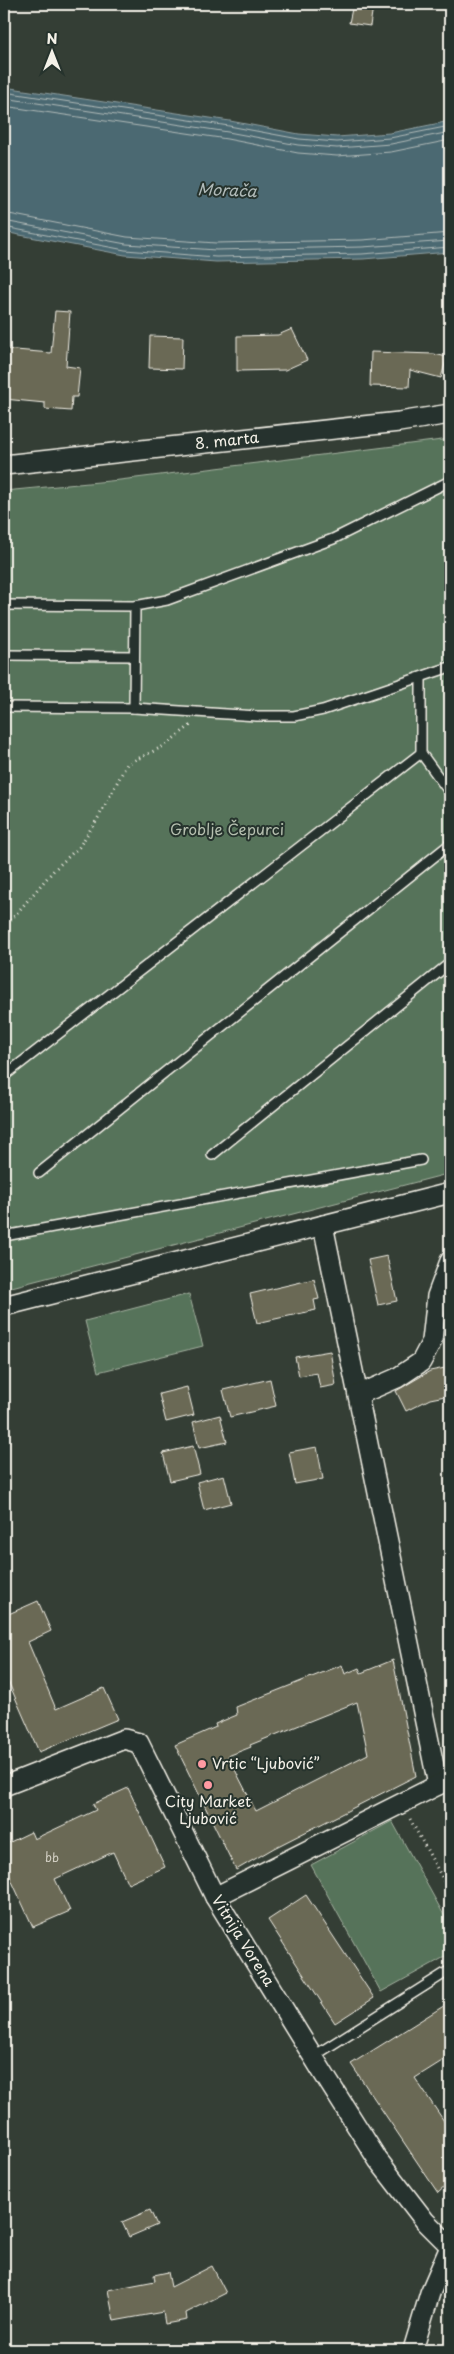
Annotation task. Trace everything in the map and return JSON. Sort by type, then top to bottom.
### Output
[{"type":"street","name":"8. marta","points":[[4,465],[399,422],[450,414]]},
{"type":"street","points":[[4,1306],[450,1193]]},
{"type":"street","points":[[215,1897],[444,1782],[358,1395],[323,1224]]},
{"type":"street","points":[[358,1395],[397,1378],[422,1362],[432,1341],[437,1296],[450,1261]]},
{"type":"street","name":"Vitnija Vorena","points":[[4,1786],[124,1739],[134,1740],[144,1750],[215,1897],[378,2160],[425,2221],[450,2247]]},
{"type":"street","points":[[413,2350],[430,2293],[450,2247]]},
{"type":"lane","points":[[4,605],[135,606],[167,600],[199,590],[333,539],[450,482]]},
{"type":"lane","points":[[134,708],[135,606]]},
{"type":"lane","points":[[4,655],[134,656]]},
{"type":"lane","points":[[4,707],[134,708],[203,713],[294,716],[323,710],[450,667]]},
{"type":"lane","points":[[422,678],[421,753],[450,793]]},
{"type":"lane","points":[[4,1076],[421,753]]},
{"type":"lane","points":[[39,1173],[450,844]]},
{"type":"lane","points":[[212,1155],[450,963]]},
{"type":"lane","points":[[4,1236],[421,1160]]},
{"type":"lane","points":[[314,2056],[450,1970]]},
{"type":"path","points":[[4,928],[54,870],[79,847],[98,818],[127,764],[164,746],[184,732],[203,713]]},
{"type":"path","points":[[401,1803],[450,1892]]},
{"type":"green space","name":"Groblje Čepurci","points":[[450,439],[450,1168],[447,1174],[4,1289],[4,491],[120,480]]},
{"type":"green space","points":[[189,1294],[203,1346],[98,1372],[85,1321]]},
{"type":"green space","points":[[392,1821],[450,1926],[450,1954],[381,1992],[311,1865]]},
{"type":"water","name":"Morača","points":[[4,87],[230,121],[299,134],[337,137],[390,133],[450,121],[450,252],[363,259],[216,262],[125,255],[4,232]]},
{"type":"building","points":[[353,4],[373,6],[370,26],[349,23]]},
{"type":"building","points":[[55,311],[70,312],[66,366],[80,368],[77,397],[72,397],[71,411],[45,409],[45,403],[4,399],[4,349],[51,353]]},
{"type":"building","points":[[292,329],[307,360],[285,370],[237,371],[237,336],[278,335]]},
{"type":"building","points":[[150,336],[183,337],[182,369],[149,368]]},
{"type":"building","points":[[371,352],[434,354],[447,357],[441,378],[410,370],[409,387],[370,386]]},
{"type":"building","points":[[387,1256],[397,1301],[378,1305],[368,1260]]},
{"type":"building","points":[[314,1279],[319,1299],[314,1300],[316,1310],[257,1323],[250,1294]]},
{"type":"building","points":[[330,1351],[336,1385],[320,1388],[317,1373],[299,1376],[295,1357]]},
{"type":"building","points":[[450,1367],[450,1395],[430,1399],[406,1411],[396,1391],[430,1371]]},
{"type":"building","points":[[270,1379],[276,1406],[230,1417],[223,1390]]},
{"type":"building","points":[[187,1387],[194,1415],[166,1422],[159,1394]]},
{"type":"building","points":[[220,1415],[227,1442],[199,1448],[193,1422]]},
{"type":"building","points":[[193,1446],[200,1474],[170,1481],[163,1453]]},
{"type":"building","points":[[317,1447],[323,1479],[295,1484],[289,1452]]},
{"type":"building","points":[[224,1475],[231,1503],[204,1510],[197,1482]]},
{"type":"building","points":[[38,1601],[51,1631],[28,1642],[56,1709],[104,1688],[118,1719],[39,1752],[4,1672],[4,1616]]},
{"type":"building","points":[[393,1660],[416,1776],[274,1848],[236,1870],[175,1745],[216,1727],[215,1724],[237,1715],[236,1707],[342,1665],[345,1674],[359,1668],[361,1673]],"holes":[[[357,1702],[368,1754],[256,1811],[228,1756],[251,1747],[250,1745]]]},
{"type":"building","points":[[128,1788],[165,1867],[128,1884],[113,1852],[55,1879],[70,1911],[33,1927],[4,1864],[4,1845],[31,1832],[34,1839],[96,1810],[93,1804]]},
{"type":"building","points":[[306,1895],[374,1998],[335,2023],[268,1920]]},
{"type":"building","points":[[450,2002],[450,2056],[415,2078],[450,2130],[450,2182],[438,2193],[351,2064]]},
{"type":"building","points":[[150,2210],[157,2225],[129,2237],[122,2222]]},
{"type":"building","points":[[212,2266],[226,2293],[186,2313],[187,2320],[165,2324],[163,2312],[114,2321],[108,2290],[155,2281],[154,2275],[168,2272],[171,2287]]},
{"type":"place","name":"Vrtic “Ljubović”","points":[[202,1764]]},
{"type":"place","name":"City Market Ljubović","points":[[208,1785]]}]
